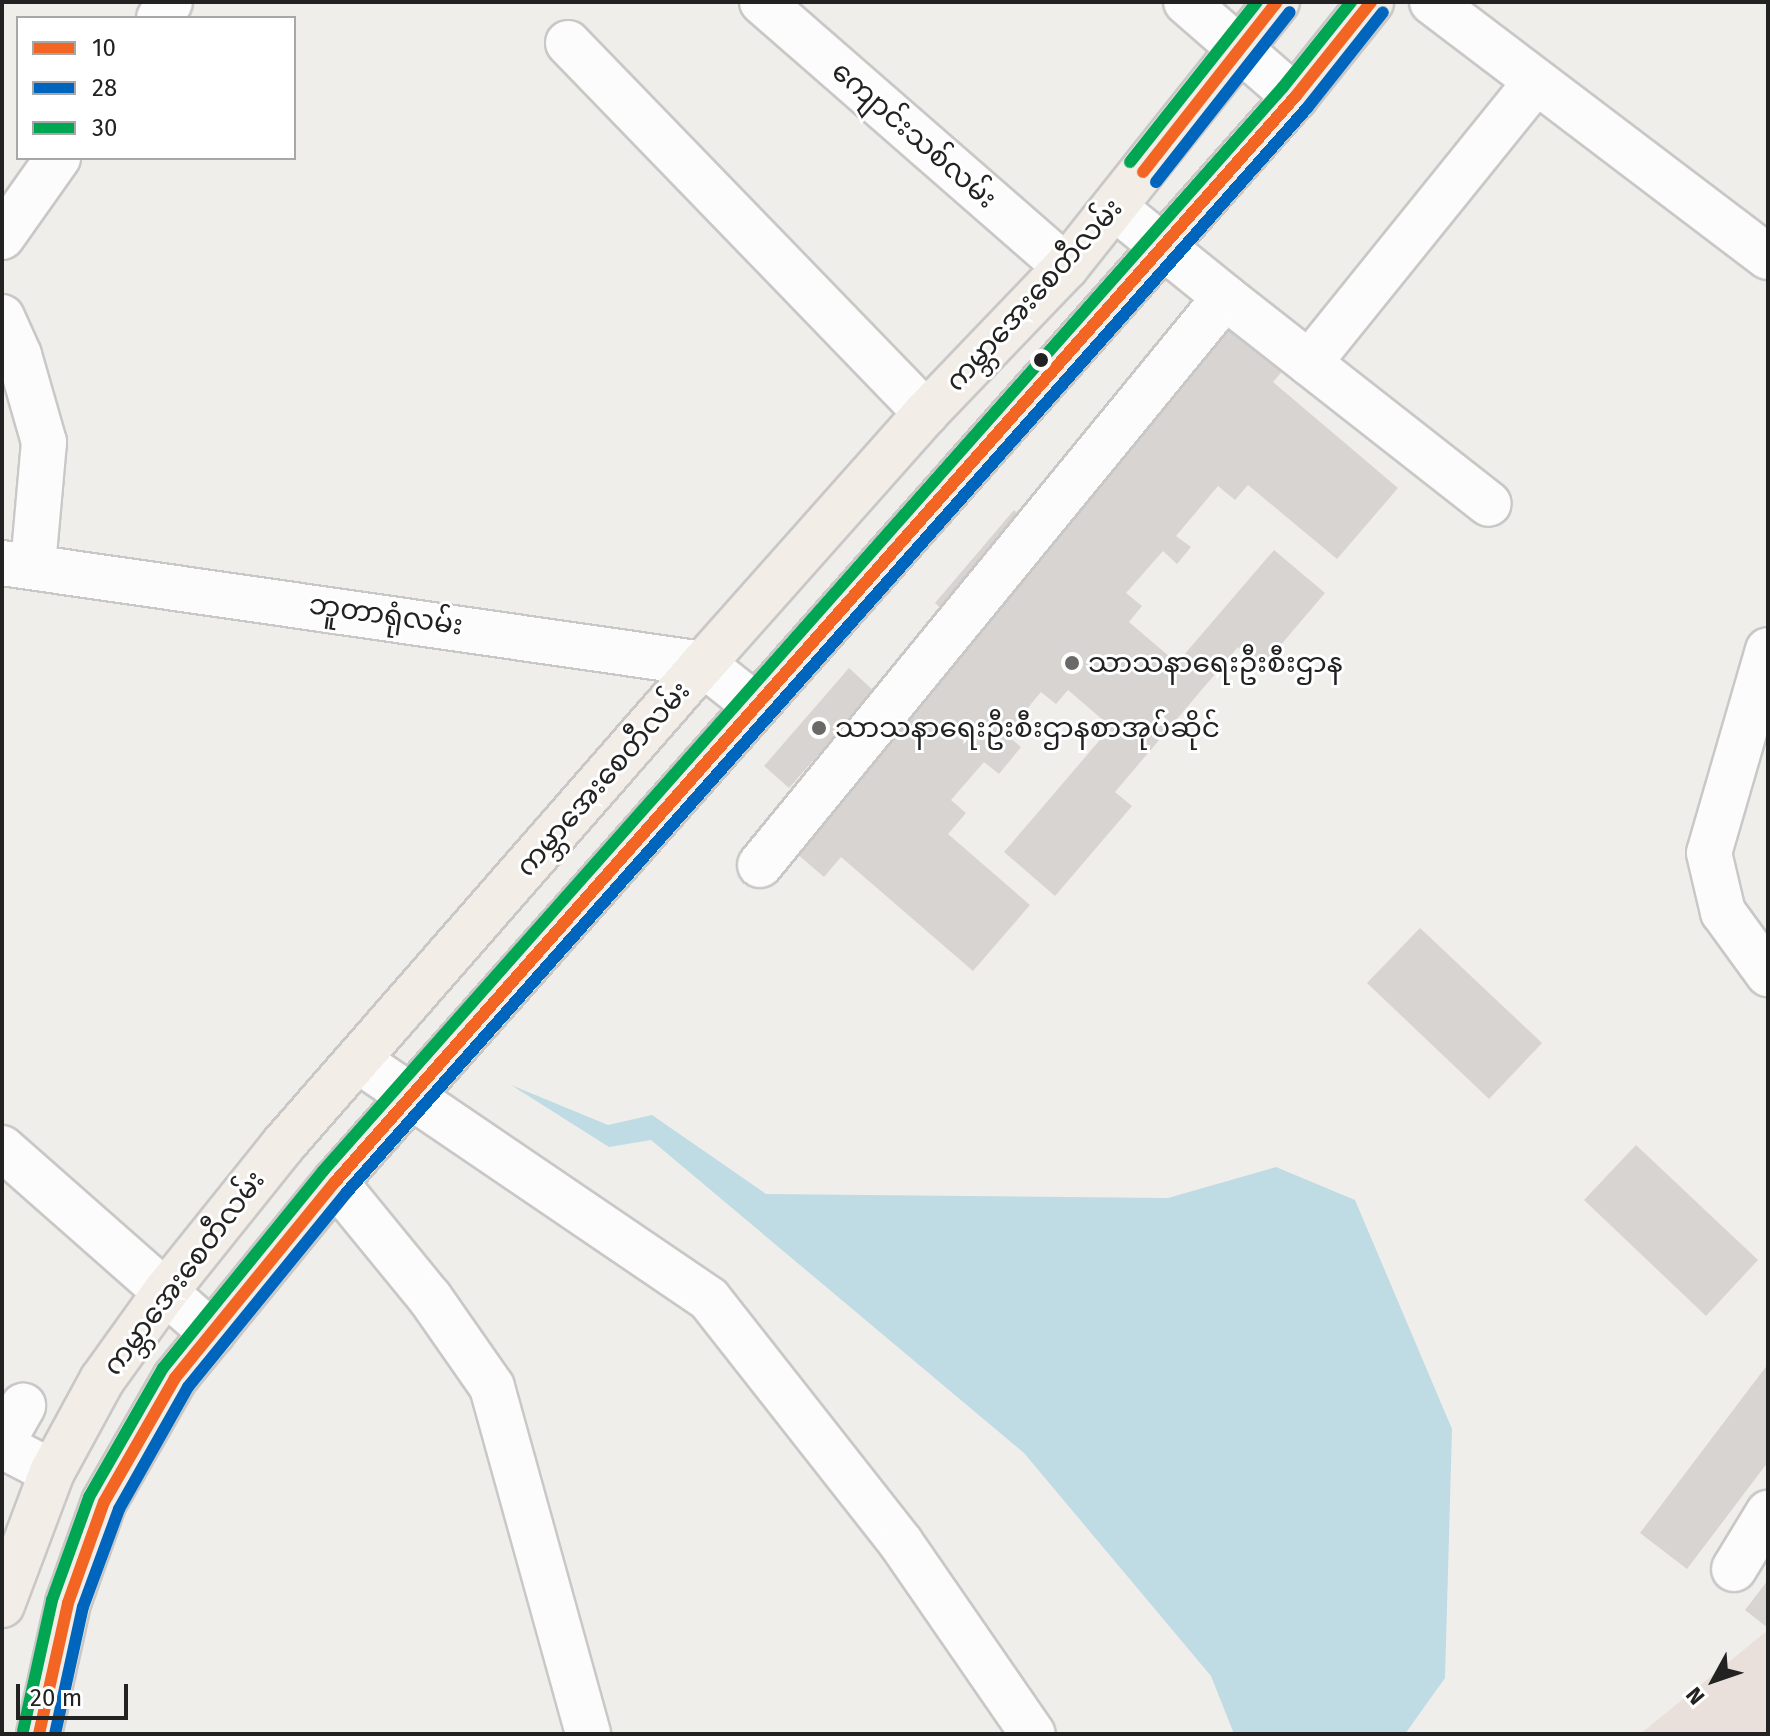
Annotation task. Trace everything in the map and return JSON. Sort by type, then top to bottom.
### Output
[{"type":"main road","name":"ကမ္ဘာအေးစေတီလမ်း","points":[[2,1605],[52,1472],[102,1380],[166,1291],[359,1061],[703,664],[926,413],[1066,267],[1277,2]]},
{"type":"main road","name":"ကမ္ဘာအေးစေတီလမ်း","points":[[39,1734],[68,1603],[104,1502],[175,1378],[408,1098],[1295,97],[1371,2]]},
{"type":"street","points":[[1186,2],[1295,97]]},
{"type":"street","points":[[1432,2],[1768,257]]},
{"type":"street","name":"ကျောင်းသစ်လမ်း","points":[[766,3],[1066,267]]},
{"type":"street","points":[[568,43],[926,413]]},
{"type":"street","points":[[1309,363],[1536,82]]},
{"type":"street","points":[[2,237],[57,160]]},
{"type":"street","points":[[1115,208],[1489,504]]},
{"type":"street","points":[[760,865],[1225,297]]},
{"type":"street","points":[[2,317],[19,355],[44,442],[18,564]]},
{"type":"street","name":"ဘူတာရုံလမ်း","points":[[18,564],[703,664],[755,705]]},
{"type":"street","points":[[1768,650],[1709,853],[1723,912],[1768,974]]},
{"type":"street","points":[[359,1061],[408,1098],[709,1299],[901,1543],[1033,1734]]},
{"type":"street","points":[[2,1148],[212,1333]]},
{"type":"street","points":[[335,1182],[430,1298],[492,1387],[588,1734]]},
{"type":"street","points":[[9,1432],[52,1472]]},
{"type":"street","points":[[1734,1569],[1768,1513]]},
{"type":"shaded area","points":[[1768,1630],[1768,1734],[1640,1734]]},
{"type":"water","points":[[511,1085],[608,1125],[652,1115],[766,1194],[1168,1198],[1276,1167],[1355,1200],[1452,1429],[1445,1678],[1405,1734],[1234,1734],[1211,1676],[1024,1453],[651,1140],[609,1147]]},
{"type":"building","points":[[1233,312],[1291,361],[1273,382],[1398,488],[1337,559],[1248,485],[1235,500],[1218,486],[1176,536],[1191,547],[1177,564],[1163,551],[1126,593],[1142,606],[1129,622],[1177,663],[1274,550],[1325,593],[1261,668],[1238,647],[1115,792],[1132,806],[1055,896],[1004,852],[1111,727],[1068,690],[1056,704],[1041,692],[1006,734],[1021,747],[999,774],[984,762],[951,800],[966,813],[948,834],[1030,905],[973,971],[841,857],[824,877],[781,840],[962,627],[935,603],[1014,510],[1044,536]]},
{"type":"building","name":"သာသနာရေးဦးစီးဌာနစာအုပ်ဆိုင်","points":[[849,668],[874,691],[789,788],[764,766]]},
{"type":"building","points":[[1420,928],[1542,1043],[1489,1099],[1367,983]]},
{"type":"building","points":[[1636,1145],[1758,1260],[1706,1316],[1584,1200]]},
{"type":"building","points":[[1768,1364],[1768,1462],[1687,1569],[1640,1533]]},
{"type":"building","points":[[1768,1580],[1768,1628],[1745,1610]]},
{"type":"transit line","name":"30","points":[[1130,162],[1257,2]]},
{"type":"transit line","name":"10","points":[[1143,172],[1277,2]]},
{"type":"transit line","name":"30","points":[[23,1731],[52,1600],[89,1497],[163,1368],[323,1171],[1283,87],[1351,2]]},
{"type":"transit line","name":"10","points":[[39,1734],[68,1603],[104,1502],[175,1378],[335,1182],[1295,97],[1371,2]]},
{"type":"transit line","name":"28","points":[[1156,182],[1290,12]]},
{"type":"transit line","name":"28","points":[[55,1734],[83,1607],[119,1509],[188,1387],[347,1192],[1307,108],[1383,12]]},
{"type":"place","name":"သာသနာရေးဦးစီးဌာန","points":[[1072,663]]},
{"type":"place","name":"သာသနာရေးဦးစီးဌာနစာအုပ်ဆိုင်","points":[[819,728]]}]
